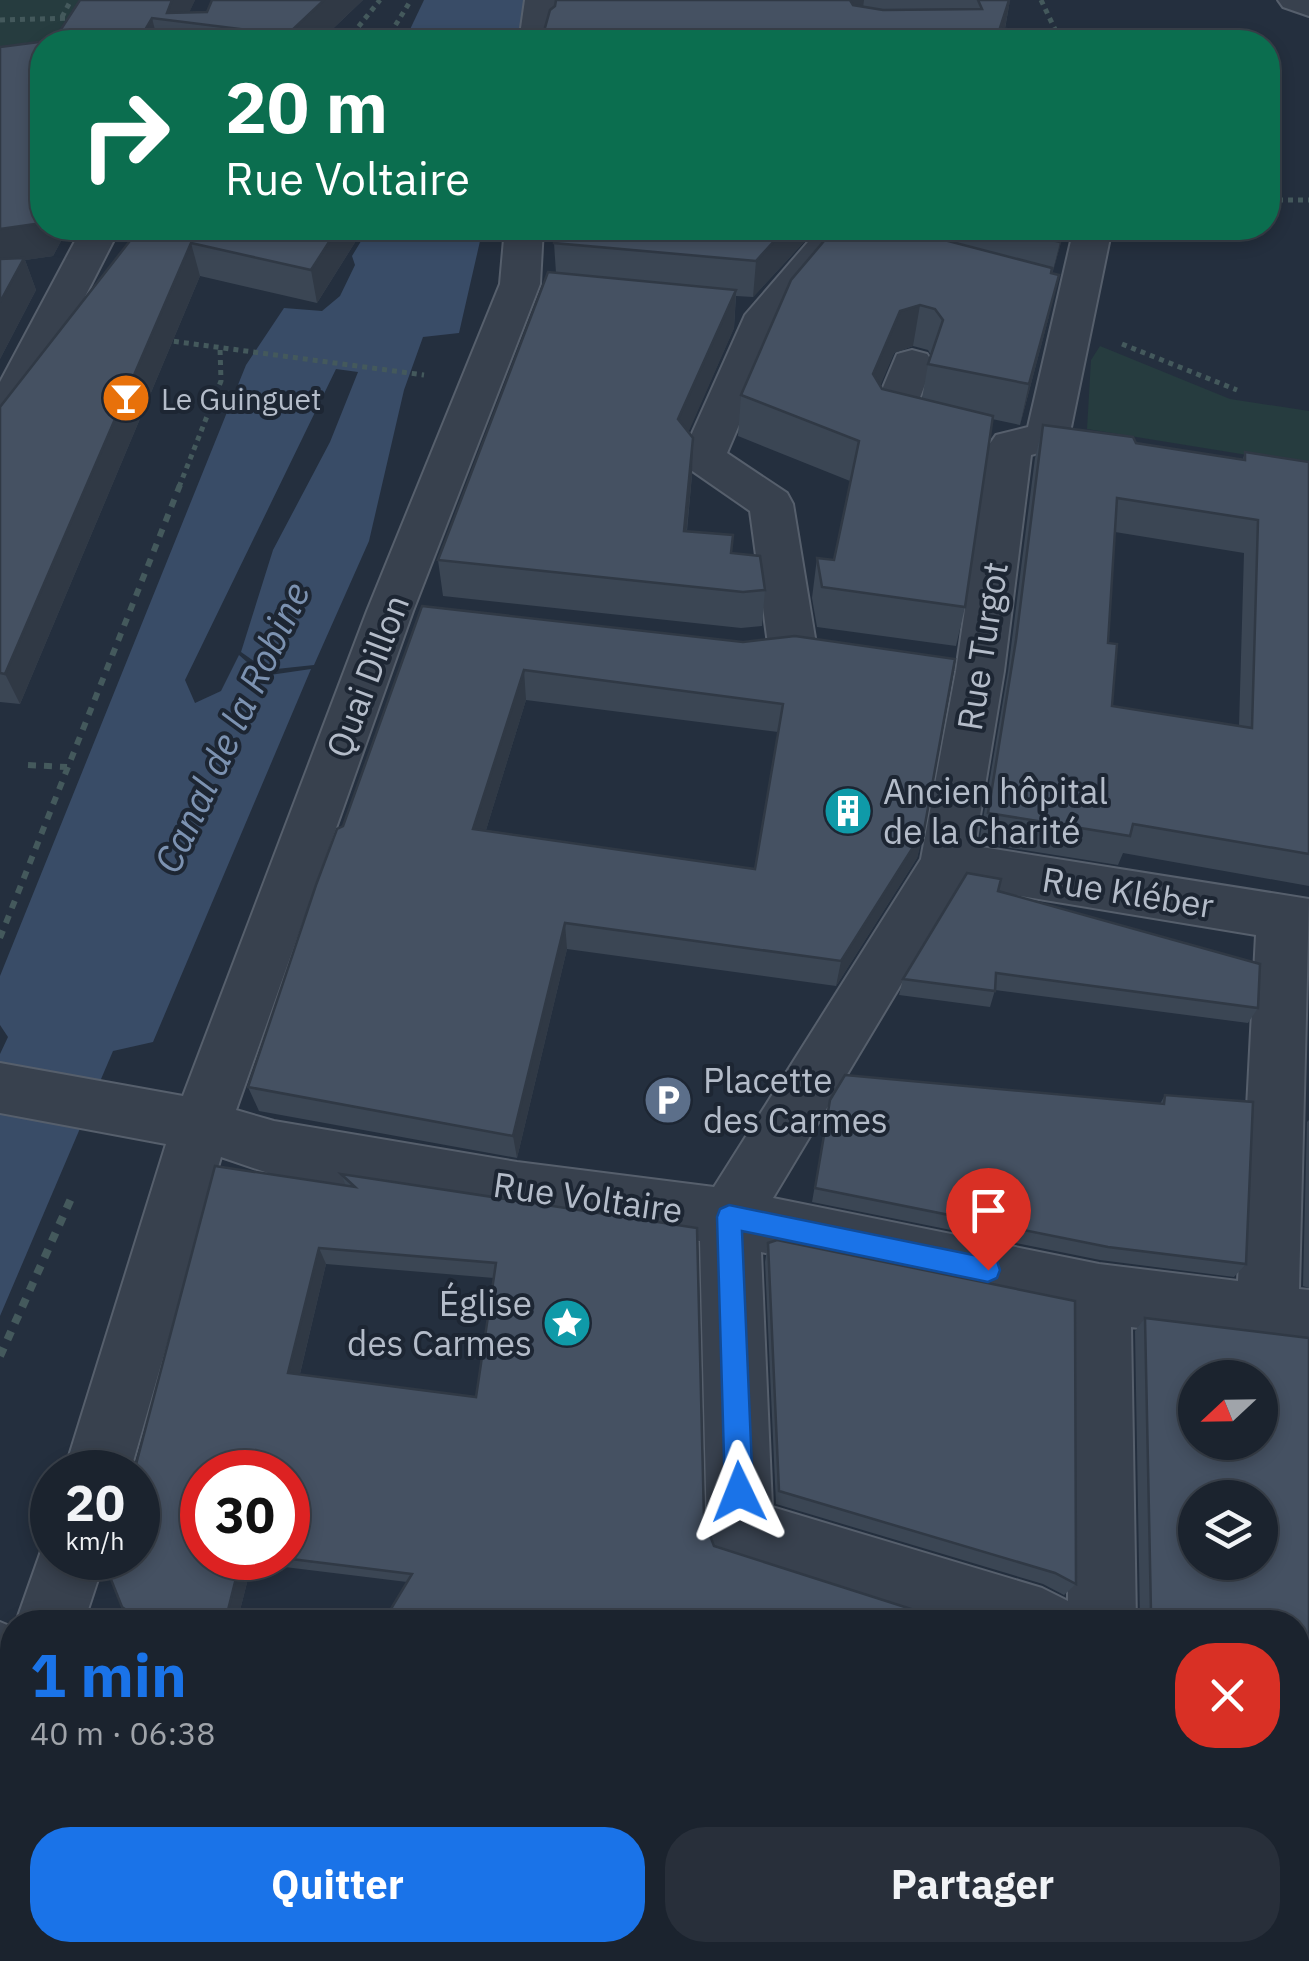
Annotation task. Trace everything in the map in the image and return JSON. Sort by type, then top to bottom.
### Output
[{"type":"street","points":[[538,30],[542,0]]},
{"type":"street","points":[[1295,0],[1309,6]]},
{"type":"street","points":[[0,422],[60,272],[91,240]]},
{"type":"street","name":"Quai Dillon","points":[[104,1450],[201,1125],[536,290],[526,240]]},
{"type":"street","points":[[741,650],[810,646],[771,504],[703,458],[746,313],[846,240]]},
{"type":"street","name":"Rue Turgot","points":[[729,1217],[946,863],[962,668],[1048,442],[1059,297],[1087,240]]},
{"type":"street","points":[[912,363],[892,416],[1048,442]]},
{"type":"street","name":"Rue Kléber","points":[[946,863],[1297,919]]},
{"type":"street","points":[[1288,1316],[1297,919]]},
{"type":"street","name":"Rue Voltaire","points":[[0,1088],[201,1125],[293,1151],[517,1189],[729,1217],[1098,1292],[1288,1316]]},
{"type":"street","points":[[729,1217],[740,1531],[1002,1610]]},
{"type":"street","points":[[1098,1292],[1102,1610]]},
{"type":"street","points":[[54,1610],[64,1580]]},
{"type":"path","points":[[61,18],[71,0]]},
{"type":"path","points":[[356,30],[380,0]]},
{"type":"path","points":[[392,30],[411,0]]},
{"type":"path","points":[[1042,0],[1056,30]]},
{"type":"path","points":[[0,20],[87,18]]},
{"type":"path","points":[[1280,200],[1309,200]]},
{"type":"path","points":[[1059,297],[1110,339],[1237,390]]},
{"type":"path","points":[[162,340],[422,375]]},
{"type":"path","points":[[0,938],[221,381],[220,348]]},
{"type":"path","points":[[28,764],[67,767]]},
{"type":"path","points":[[0,1356],[74,1192]]},
{"type":"green space","points":[[0,0],[110,0],[91,30],[30,30],[30,46],[0,48]]},
{"type":"green space","points":[[1100,346],[1230,399],[1309,411],[1309,465],[1087,429],[1091,360]]},
{"type":"water","points":[[424,0],[527,0],[522,30],[410,30]]},
{"type":"water","name":"Canal de la Robine","points":[[362,240],[480,240],[459,333],[423,337],[404,390],[369,541],[314,665],[267,670],[241,652],[273,550],[330,442],[358,372],[336,369],[185,680],[195,703],[221,691],[239,655],[263,676],[311,669],[153,1042],[113,1051],[0,1316],[0,1054],[8,1037],[0,1025],[0,976],[246,365],[284,308],[322,311],[340,296],[355,265],[352,256]]},
{"type":"building","points":[[80,0],[172,0],[167,13],[207,12],[212,0],[324,0],[292,30],[247,30],[152,18],[145,30],[60,30]]},
{"type":"building","points":[[556,0],[850,0],[853,5],[883,10],[982,9],[978,0],[1009,0],[1000,28],[1013,30],[544,30]]},
{"type":"building","points":[[30,43],[30,225],[0,229],[0,47]]},
{"type":"building","points":[[131,240],[330,240],[311,270],[191,243],[5,674],[0,673],[0,407]]},
{"type":"building","points":[[554,240],[775,240],[756,261]]},
{"type":"building","points":[[825,240],[944,240],[1052,268],[1051,273],[1059,275],[1029,384],[928,364],[943,320],[935,309],[920,305],[900,311],[873,374],[882,389],[993,416],[965,607],[822,587],[817,558],[834,560],[859,441],[741,395],[791,280]]},
{"type":"building","points":[[24,258],[0,302],[0,259]]},
{"type":"building","points":[[548,272],[736,290],[678,419],[693,438],[684,531],[733,535],[731,553],[760,556],[765,590],[743,592],[438,560]]},
{"type":"building","points":[[1043,425],[1133,437],[1136,443],[1245,460],[1245,452],[1309,462],[1309,854],[1133,824],[1130,836],[988,813],[1016,640]],"holes":[[[1117,498],[1258,520],[1252,728],[1112,706],[1117,644],[1108,643]]]},
{"type":"building","points":[[422,606],[743,642],[795,636],[955,659],[924,830],[841,961],[565,923],[513,1136],[248,1087],[316,885],[337,829],[343,826]],"holes":[[[524,670],[783,704],[755,869],[473,829]]]},
{"type":"building","points":[[967,873],[1001,879],[998,891],[1260,964],[1258,1008],[996,973],[995,991],[903,979]]},
{"type":"building","points":[[845,1075],[1164,1104],[1165,1095],[1253,1102],[1246,1264],[1108,1247],[815,1188],[830,1100]]},
{"type":"building","points":[[215,1166],[355,1187],[341,1174],[697,1228],[704,1520],[714,1546],[914,1610],[390,1610],[412,1574],[310,1561],[310,1450],[180,1450],[180,1580],[236,1580],[228,1610],[122,1607],[111,1580],[160,1580],[160,1450],[140,1450]],"holes":[[[319,1248],[496,1263],[476,1397],[288,1373]]]},
{"type":"building","points":[[777,1240],[1075,1301],[1076,1584],[1055,1573],[779,1491],[768,1243]]},
{"type":"building","points":[[1145,1318],[1309,1338],[1309,1610],[1151,1610]]},
{"type":"place","name":"Le Guinguet","points":[[126,398]]},
{"type":"place","name":"Ancien hôpital de la Charité","points":[[848,811]]},
{"type":"place","name":"Placette des Carmes","points":[[668,1100]]},
{"type":"place","name":"Église des Carmes","points":[[567,1323]]},
{"type":"route","points":[[739,1492],[729,1217],[988,1270]]}]
